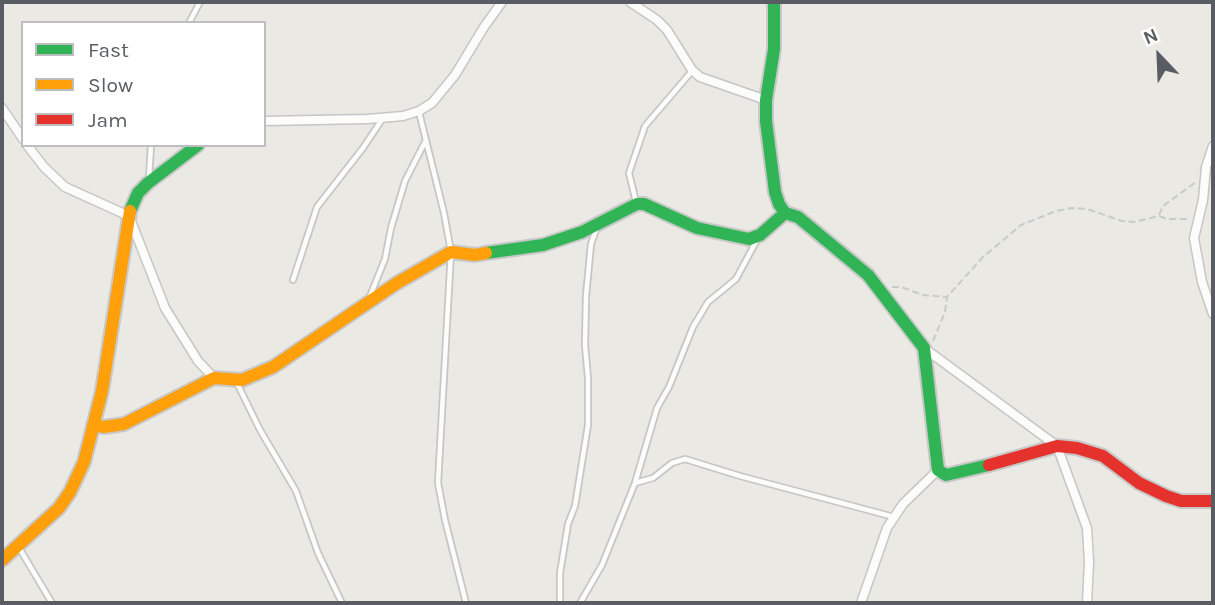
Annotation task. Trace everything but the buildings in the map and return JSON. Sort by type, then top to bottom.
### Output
[{"type":"street","points":[[266,121],[383,118],[419,111],[432,103],[455,75],[502,2]]},
{"type":"street","points":[[630,2],[667,30],[692,70],[700,77],[766,100]]},
{"type":"street","points":[[774,2],[772,72],[766,100],[766,121],[775,192],[785,213],[798,217],[867,275],[924,348],[1058,446],[1087,528],[1087,603]]},
{"type":"street","points":[[2,108],[21,136]]},
{"type":"street","points":[[1213,146],[1206,167],[1194,239],[1202,282],[1213,314]]},
{"type":"street","points":[[29,147],[65,187],[129,216],[165,308],[198,361],[214,378]]},
{"type":"street","points":[[2,560],[46,521],[70,492],[84,462],[102,391],[129,216],[138,193],[195,147]]},
{"type":"street","points":[[93,425],[104,427],[124,424],[214,378],[236,381],[287,360],[415,271],[451,252],[475,255],[543,245],[582,232],[637,204],[644,204],[710,232],[749,240],[760,235],[785,213]]},
{"type":"street","points":[[861,603],[882,540],[894,517],[914,492],[938,470],[924,348]]},
{"type":"street","points":[[938,470],[946,475],[955,474],[1058,446],[1077,448],[1103,456],[1139,482],[1166,496],[1181,501],[1213,501]]},
{"type":"lane","points":[[190,21],[200,2]]},
{"type":"lane","points":[[637,204],[629,173],[645,126],[692,70]]},
{"type":"lane","points":[[419,111],[451,252],[439,484],[445,520],[466,603]]},
{"type":"lane","points":[[293,280],[317,207],[383,118]]},
{"type":"lane","points":[[365,304],[382,266],[405,181],[426,139]]},
{"type":"lane","points":[[148,183],[151,147]]},
{"type":"lane","points":[[560,603],[560,573],[568,524],[575,506],[588,425],[586,296],[591,244],[602,220]]},
{"type":"lane","points":[[580,603],[602,565],[635,482],[657,408],[669,387],[693,327],[708,302],[736,279],[760,235]]},
{"type":"lane","points":[[236,381],[260,430],[296,491],[318,553],[342,603]]},
{"type":"lane","points":[[635,482],[653,478],[672,463],[685,458],[740,476],[894,517]]},
{"type":"lane","points":[[17,545],[52,603]]},
{"type":"path","points":[[1159,216],[1163,206],[1206,177]]},
{"type":"path","points":[[924,348],[932,343],[938,332],[947,298],[982,257],[1021,225],[1056,211],[1072,208],[1087,209],[1133,222],[1159,216],[1180,220],[1199,217]]},
{"type":"path","points":[[881,290],[901,287],[923,295],[947,298]]},
{"type":"traffic: fast","points":[[774,2],[774,49],[766,100],[766,121],[779,204],[785,213],[798,217],[868,275],[924,348],[938,470],[946,475],[989,465]]},
{"type":"traffic: fast","points":[[130,211],[138,193],[148,183],[195,147]]},
{"type":"traffic: fast","points":[[486,253],[543,245],[582,232],[637,204],[644,204],[697,228],[749,239],[760,235],[785,213]]},
{"type":"traffic: slow","points":[[2,560],[59,508],[84,462],[102,391],[130,211]]},
{"type":"traffic: slow","points":[[93,425],[104,427],[124,424],[214,378],[242,380],[273,367],[397,283],[451,252],[475,255],[486,253]]},
{"type":"traffic: jam","points":[[989,465],[1057,446],[1077,448],[1103,456],[1139,483],[1166,496],[1181,501],[1213,501]]}]
